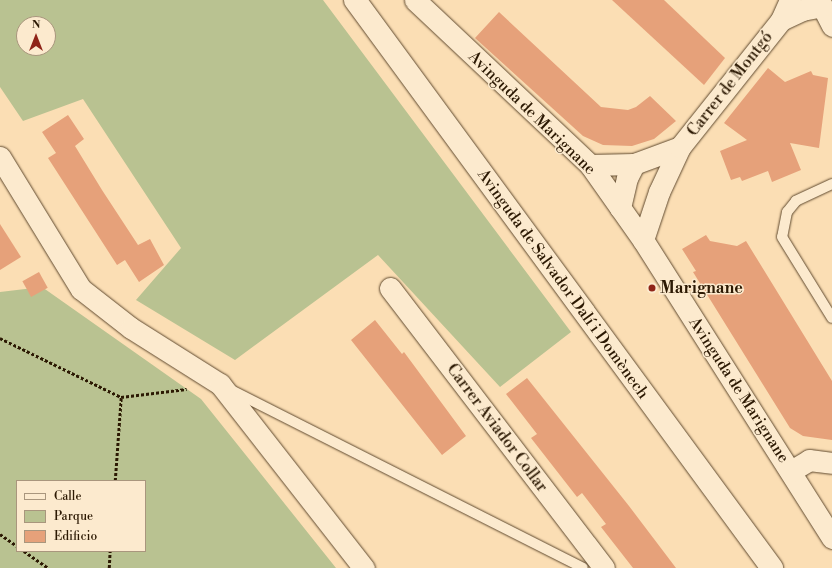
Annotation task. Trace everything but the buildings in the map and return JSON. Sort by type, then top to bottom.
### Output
[{"type":"main road","name":"Avinguda de Salvador Dalí i Domènech","points":[[355,0],[772,568]]},
{"type":"street","name":"Avinguda de Marignane","points":[[414,0],[590,165],[643,240],[791,471],[832,538]]},
{"type":"street","name":"Carrer de Montgó","points":[[643,240],[659,192],[680,148],[781,20],[790,0]]},
{"type":"street","name":"Carrer de Montgó","points":[[781,20],[821,3]]},
{"type":"street","points":[[821,3],[832,26]]},
{"type":"street","name":"Carrer de Montgó","points":[[590,165],[634,164],[680,148]]},
{"type":"street","points":[[0,157],[81,289],[131,328],[220,384],[364,568]]},
{"type":"street","points":[[620,208],[627,178],[634,164]]},
{"type":"street","name":"Carrer Aviador Collar","points":[[390,288],[604,568]]},
{"type":"street","points":[[791,471],[809,460],[832,463]]},
{"type":"lane","points":[[832,184],[796,201],[787,212],[782,237],[832,318]]},
{"type":"lane","points":[[220,384],[583,568]]},
{"type":"path","points":[[0,338],[121,397],[220,384]]},
{"type":"path","points":[[116,480],[121,397]]},
{"type":"path","points":[[0,534],[16,545]]},
{"type":"path","points":[[25,552],[48,568]]},
{"type":"path","points":[[109,568],[110,552]]},
{"type":"green space","points":[[0,0],[323,0],[571,332],[500,387],[378,255],[235,360],[136,300],[181,248],[83,99],[23,121],[0,87]]},
{"type":"green space","points":[[42,287],[201,399],[336,568],[0,568],[0,292]]},
{"type":"place","name":"Marignane","points":[[652,288]]}]
